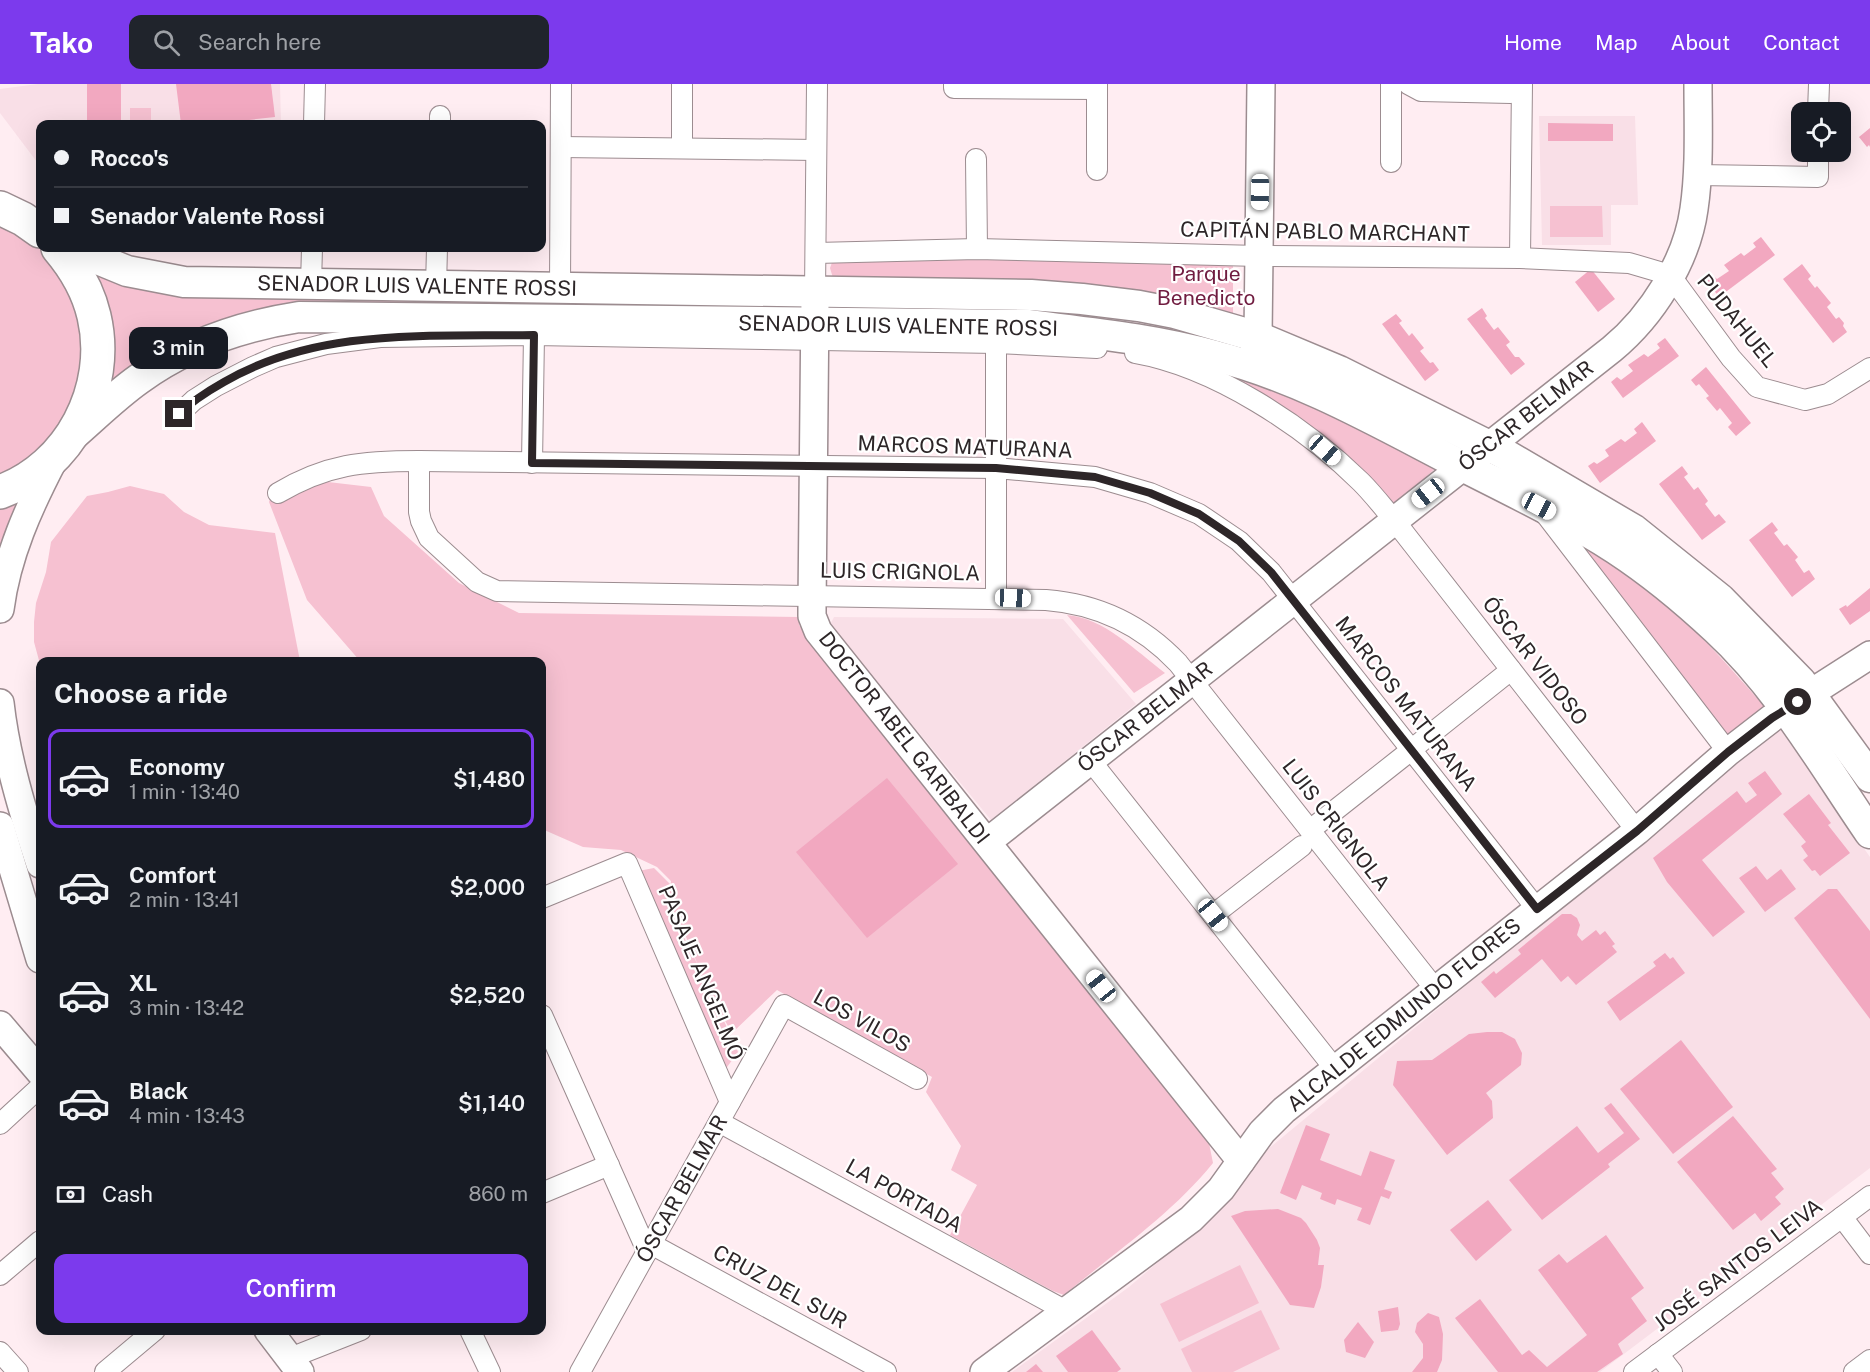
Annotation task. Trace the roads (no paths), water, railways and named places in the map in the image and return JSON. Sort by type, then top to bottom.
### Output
[{"type":"highway","points":[[0,189],[34,228]]},
{"type":"highway","points":[[0,492],[25,480],[64,445],[82,418],[93,389],[98,358],[98,338],[94,317],[80,278],[56,252]]},
{"type":"main road","name":"SENADOR LUIS VALENTE ROSSI","points":[[81,252],[127,271],[165,279],[203,283],[970,294],[1082,299],[1175,313],[1258,337],[1339,371],[1488,446],[1634,530],[1720,599],[1798,702],[1870,833]]},
{"type":"main road","name":"SENADOR LUIS VALENTE ROSSI","points":[[64,445],[138,379],[173,357],[229,332],[299,317],[815,332],[1028,325],[1140,339],[1249,366],[1338,402],[1539,506],[1617,550],[1674,593],[1798,702],[1870,777]]},
{"type":"street","points":[[314,120],[315,84]]},
{"type":"street","points":[[560,289],[561,84]]},
{"type":"street","points":[[682,84],[682,148]]},
{"type":"street","name":"DOCTOR ABEL GARIBALDI","points":[[817,84],[812,616],[818,631],[1241,1161]]},
{"type":"street","points":[[954,84],[954,88],[1097,86],[1097,170]]},
{"type":"street","points":[[1249,366],[1258,337],[1261,84]]},
{"type":"street","points":[[1391,84],[1391,162]]},
{"type":"street","points":[[1408,84],[1421,91],[1511,93],[1521,84]]},
{"type":"street","points":[[1520,258],[1521,84]]},
{"type":"street","name":"ÓSCAR BELMAR","points":[[987,842],[1626,337],[1648,314],[1682,253],[1691,225],[1697,175],[1698,84]]},
{"type":"street","points":[[1818,102],[1819,84]]},
{"type":"street","points":[[561,147],[816,150]]},
{"type":"street","points":[[976,159],[977,249]]},
{"type":"street","points":[[1697,175],[1818,177],[1818,162]]},
{"type":"street","name":"CAPITÁN PABLO MARCHANT","points":[[816,253],[977,249],[1259,256],[1520,258],[1629,263],[1670,275]]},
{"type":"street","points":[[311,284],[312,252]]},
{"type":"street","points":[[436,286],[437,252]]},
{"type":"street","name":"PUDAHUEL","points":[[1670,275],[1731,358],[1757,387],[1805,400],[1828,394],[1870,368]]},
{"type":"street","name":"ÓSCAR VIDOSO","points":[[179,414],[194,400],[232,377],[268,360],[344,341],[380,337],[815,332],[1065,345],[1118,350],[1164,360],[1195,371],[1239,393],[1302,431],[1363,484],[1395,520],[1637,831]]},
{"type":"street","points":[[532,463],[534,335]]},
{"type":"street","points":[[996,342],[996,598]]},
{"type":"street","points":[[0,609],[13,549],[29,510],[64,445]]},
{"type":"street","name":"MARCOS MATURANA","points":[[278,493],[312,475],[342,466],[366,462],[418,460],[996,468],[1095,477],[1122,483],[1177,503],[1220,526],[1271,572],[1408,752],[1537,909]]},
{"type":"street","name":"LUIS CRIGNOLA","points":[[418,460],[419,512],[424,530],[436,546],[477,582],[489,589],[996,598],[1061,601],[1087,606],[1113,615],[1154,640],[1178,663],[1306,838],[1436,990]]},
{"type":"street","points":[[1539,506],[1728,752]]},
{"type":"street","name":"ALCALDE EDMUNDO FLORES","points":[[984,1372],[1191,1219],[1221,1189],[1273,1121],[1335,1069],[1637,831],[1728,752],[1772,718],[1870,655]]},
{"type":"street","points":[[1213,915],[1408,752],[1511,670]]},
{"type":"street","points":[[0,703],[21,801],[36,851]]},
{"type":"street","points":[[1090,760],[1335,1069]]},
{"type":"street","points":[[0,826],[36,946]]},
{"type":"street","name":"PASAJE ANGELMÓ","points":[[546,896],[627,863],[730,1102]]},
{"type":"street","name":"ÓSCAR BELMAR","points":[[588,1369],[649,1247],[784,1005]]},
{"type":"street","name":"LOS VILOS","points":[[784,1005],[917,1079]]},
{"type":"street","points":[[0,1025],[36,1067]]},
{"type":"street","points":[[548,1049],[649,1247]]},
{"type":"street","points":[[0,1124],[36,1091]]},
{"type":"street","name":"LA PORTADA","points":[[719,1122],[1066,1311]]},
{"type":"street","points":[[546,1191],[609,1165]]},
{"type":"street","name":"JOSÉ SANTOS LEIVA","points":[[1634,1372],[1870,1196]]},
{"type":"street","points":[[1842,1217],[1870,1254]]},
{"type":"street","points":[[0,1275],[36,1244]]},
{"type":"street","name":"CRUZ DEL SUR","points":[[649,1247],[886,1372]]},
{"type":"street","points":[[105,1372],[149,1335]]},
{"type":"street","points":[[272,1335],[295,1365],[352,1335]]},
{"type":"street","points":[[472,1335],[490,1372]]},
{"type":"street","points":[[0,1352],[18,1372]]},
{"type":"street","points":[[1658,1354],[1672,1372]]},
{"type":"street","points":[[1854,1372],[1870,1360]]},
{"type":"park label","name":"Parque Benedicto","points":[[1206,286]]}]
